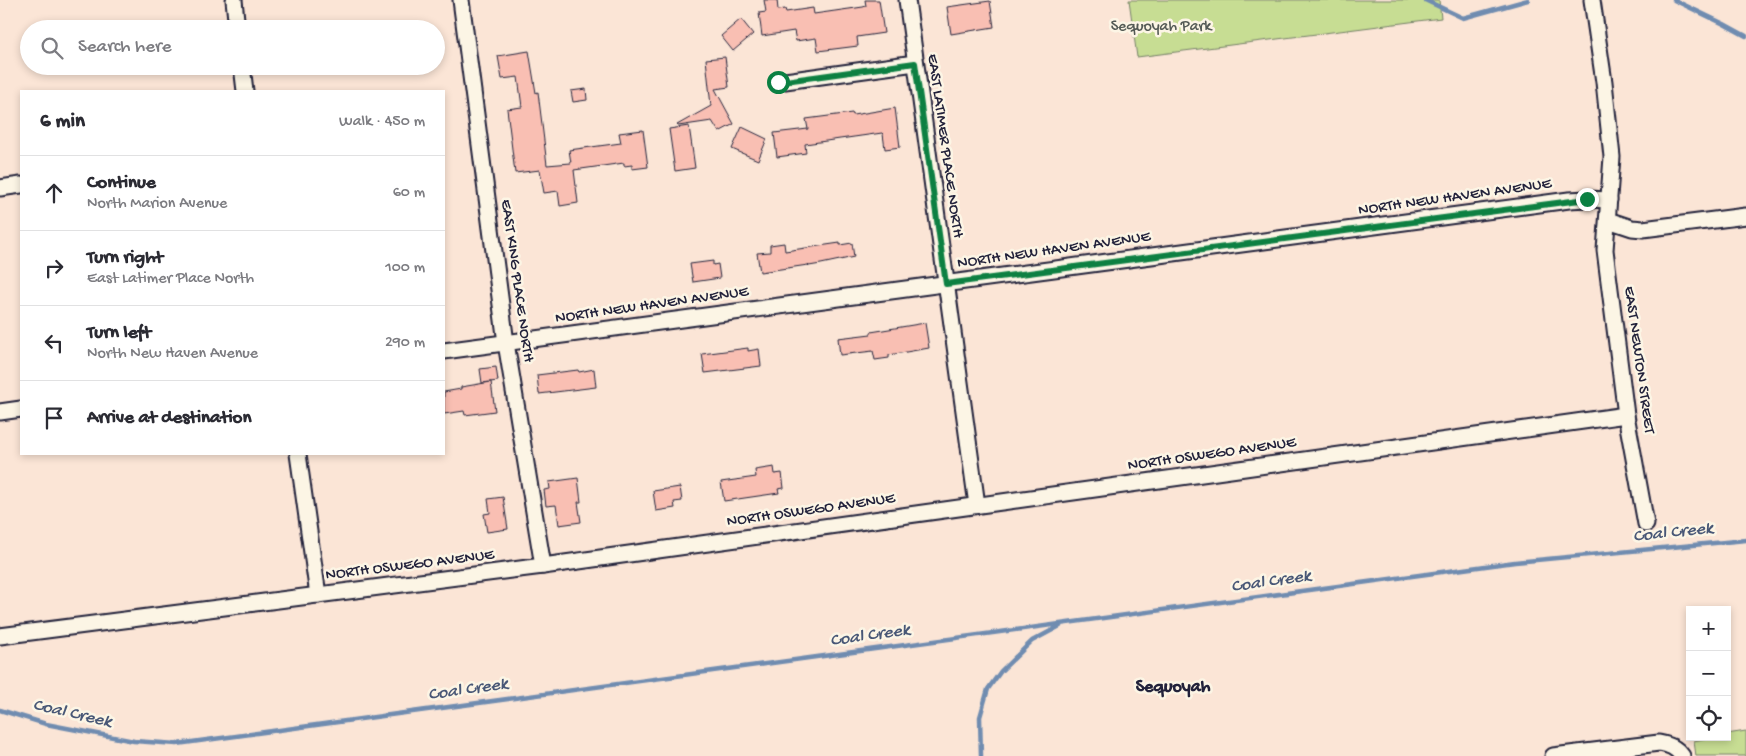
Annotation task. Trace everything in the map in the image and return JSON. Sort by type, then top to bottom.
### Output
[{"type":"street","points":[[234,0],[236,20]]},
{"type":"street","name":"EAST KING PLACE NORTH","points":[[461,0],[506,343],[544,566]]},
{"type":"street","name":"EAST LATIMER PLACE NORTH","points":[[907,0],[977,505]]},
{"type":"street","name":"EAST NEWTON STREET","points":[[1592,0],[1604,82],[1612,157],[1605,250],[1626,415],[1646,524]]},
{"type":"street","points":[[778,82],[915,63]]},
{"type":"street","points":[[243,75],[245,90]]},
{"type":"street","points":[[0,188],[20,185]]},
{"type":"street","name":"NORTH NEW HAVEN AVENUE","points":[[445,352],[1569,200],[1609,200]]},
{"type":"street","points":[[1608,220],[1632,228],[1643,229],[1746,216]]},
{"type":"street","points":[[0,412],[20,410]]},
{"type":"street","name":"NORTH OSWEGO AVENUE","points":[[0,636],[544,566],[1626,415]]},
{"type":"street","points":[[298,455],[318,595]]},
{"type":"street","points":[[1553,756],[1659,743],[1669,745],[1680,753]]},
{"type":"green space","name":"Sequoyah Park","points":[[1129,0],[1439,0],[1441,18],[1137,57]]},
{"type":"green space","points":[[1746,731],[1746,756],[1696,756],[1694,741],[1731,741],[1731,733]]},
{"type":"building","points":[[764,0],[777,0],[778,10],[785,9],[786,12],[813,8],[814,14],[863,7],[866,6],[865,0],[879,0],[884,33],[857,37],[858,46],[818,51],[816,38],[796,41],[794,31],[762,36],[759,13],[766,12]]},
{"type":"building","points":[[990,1],[994,27],[951,34],[947,7]]},
{"type":"building","points":[[741,19],[753,34],[733,51],[721,36]]},
{"type":"building","points":[[529,51],[536,93],[538,92],[547,165],[571,163],[569,150],[621,143],[619,133],[643,130],[648,167],[632,169],[632,165],[624,166],[624,163],[574,170],[578,203],[560,206],[558,191],[544,193],[540,170],[515,173],[507,109],[522,107],[518,77],[502,79],[498,56]]},
{"type":"building","points":[[725,57],[729,87],[715,89],[734,124],[719,132],[712,121],[678,126],[711,106],[706,59]]},
{"type":"building","points":[[586,89],[587,100],[573,102],[571,91]]},
{"type":"building","points":[[895,108],[900,147],[885,149],[882,133],[805,144],[806,153],[777,157],[774,133],[808,129],[806,119],[852,113],[853,115]]},
{"type":"building","points":[[689,126],[695,168],[675,171],[669,129]]},
{"type":"building","points":[[742,127],[767,139],[758,160],[732,149]]},
{"type":"building","points":[[784,243],[785,251],[852,243],[854,257],[809,266],[760,272],[757,253],[770,252],[770,245]]},
{"type":"building","points":[[713,261],[713,265],[718,264],[720,278],[693,282],[690,264]]},
{"type":"building","points":[[925,323],[929,348],[889,355],[889,358],[875,360],[873,351],[840,355],[838,338],[871,334],[871,332]]},
{"type":"building","points":[[748,348],[748,351],[759,349],[761,366],[705,373],[702,354]]},
{"type":"building","points":[[496,367],[498,381],[482,383],[480,369]]},
{"type":"building","points":[[594,369],[596,387],[539,394],[537,375]]},
{"type":"building","points":[[491,382],[495,411],[465,415],[464,411],[445,414],[445,392],[461,389],[461,387]]},
{"type":"building","points":[[774,467],[775,474],[782,473],[784,488],[778,489],[779,493],[724,501],[721,482],[756,477],[755,470]]},
{"type":"building","points":[[578,478],[581,502],[578,502],[581,522],[559,525],[556,505],[546,506],[544,490],[550,489],[549,482]]},
{"type":"building","points":[[680,487],[682,501],[674,502],[675,508],[656,511],[653,491]]},
{"type":"building","points":[[503,497],[508,529],[487,532],[484,514],[490,513],[488,499]]},
{"type":"waterway","name":"Coal Creek","points":[[1425,0],[1463,18],[1528,0]]},
{"type":"waterway","name":"Coal Creek","points":[[1674,0],[1746,36]]},
{"type":"waterway","name":"Coal Creek","points":[[0,710],[46,724],[134,741],[177,744],[1515,562],[1746,540]]},
{"type":"waterway","points":[[981,756],[980,717],[988,689],[1001,671],[1032,641],[1060,626]]},
{"type":"district","name":"Sequoyah","points":[[1173,687]]},
{"type":"route","points":[[778,82],[915,63],[946,284],[1587,199]]}]
